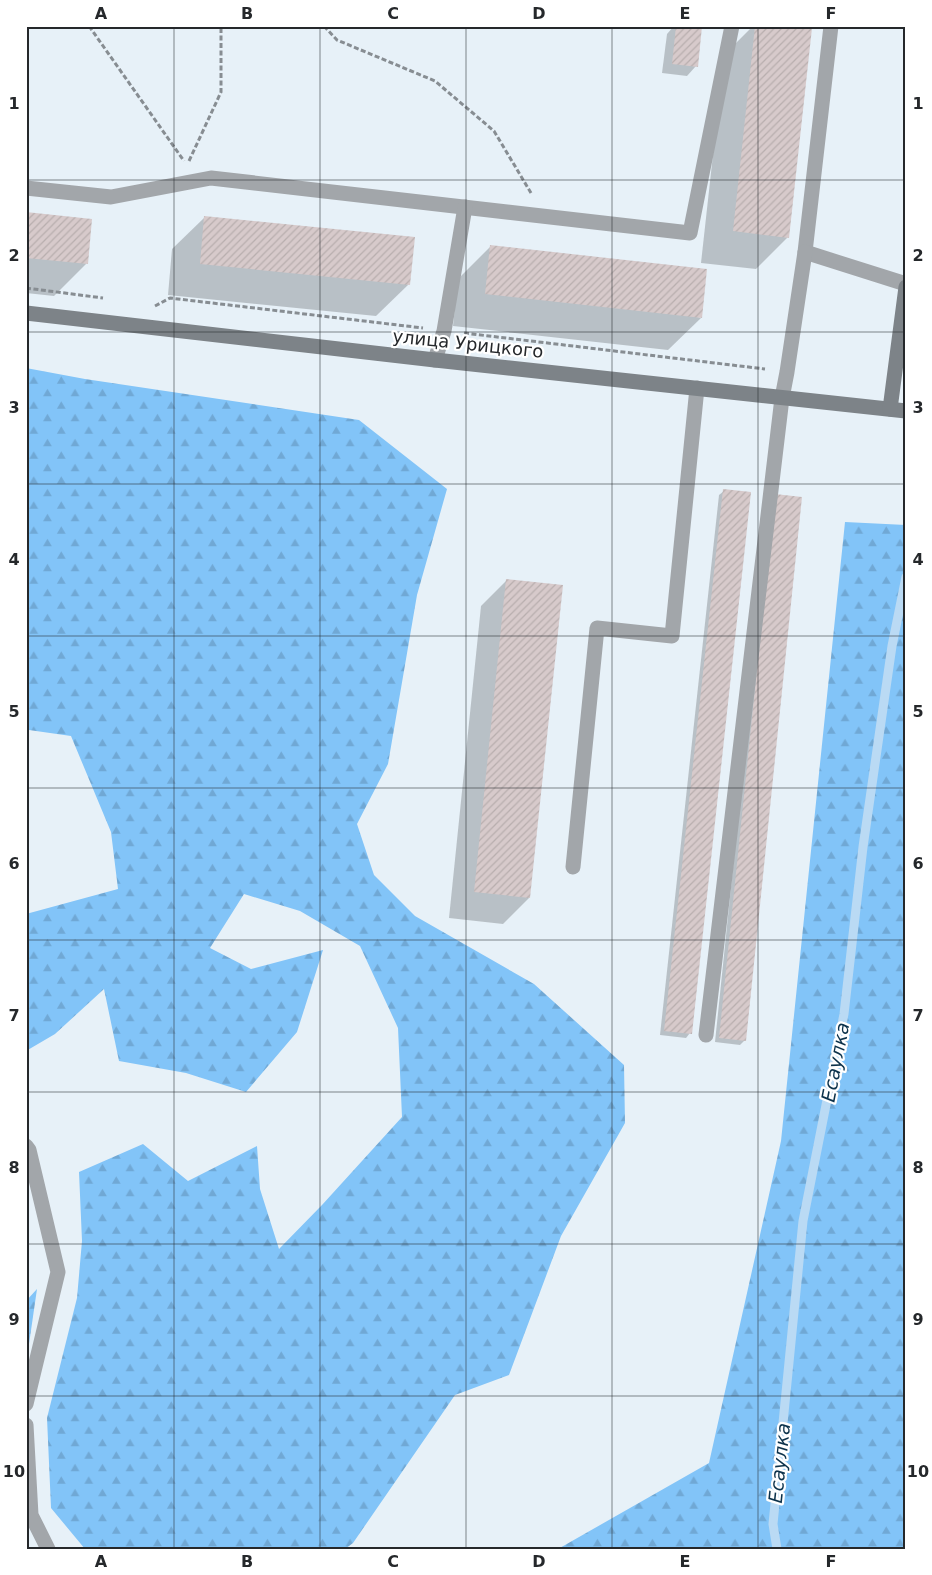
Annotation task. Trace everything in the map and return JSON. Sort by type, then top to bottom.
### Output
[{"type":"street","points":[[890,409],[906,286]]},
{"type":"street","name":"улица Урицкого","points":[[26,313],[906,411]]},
{"type":"lane","points":[[26,188],[111,197],[211,178],[690,233],[732,26]]},
{"type":"lane","points":[[706,1035],[782,398],[805,252],[831,26]]},
{"type":"lane","points":[[435,360],[444,331],[465,207]]},
{"type":"lane","points":[[805,252],[906,286]]},
{"type":"lane","points":[[573,867],[597,628],[672,636],[697,388]]},
{"type":"lane","points":[[26,1146],[29,1150],[58,1272],[26,1404]]},
{"type":"lane","points":[[26,1425],[31,1515],[48,1549]]},
{"type":"path","points":[[89,26],[187,165],[221,92],[220,26]]},
{"type":"path","points":[[324,26],[337,40],[435,81],[494,131],[544,216]]},
{"type":"path","points":[[26,288],[107,298]]},
{"type":"path","points":[[152,308],[170,298],[787,372]]},
{"type":"green space","points":[[26,368],[85,379],[359,420],[447,489],[417,595],[388,764],[357,824],[374,875],[415,916],[534,984],[624,1065],[625,1123],[561,1236],[509,1375],[455,1395],[353,1543],[345,1549],[85,1549],[51,1508],[47,1418],[77,1298],[82,1241],[79,1172],[143,1144],[188,1181],[257,1146],[260,1189],[279,1249],[402,1117],[398,1028],[360,946],[300,911],[244,894],[210,948],[251,969],[323,950],[297,1032],[246,1092],[186,1073],[119,1061],[104,989],[55,1034],[26,1051],[26,914],[118,889],[111,832],[71,736],[26,728]]},
{"type":"green space","points":[[845,522],[906,525],[906,1549],[558,1549],[709,1463],[781,1141]]},
{"type":"green space","points":[[37,1289],[29,1344],[26,1350],[26,1301]]},
{"type":"building","points":[[676,26],[702,26],[698,67],[672,64]]},
{"type":"building","points":[[755,26],[812,28],[789,238],[733,231]]},
{"type":"building","points":[[26,212],[92,219],[88,264],[26,258]]},
{"type":"building","points":[[204,216],[415,237],[410,285],[200,264]]},
{"type":"building","points":[[490,245],[707,269],[702,318],[485,294]]},
{"type":"building","points":[[723,489],[751,492],[692,1034],[664,1031]]},
{"type":"building","points":[[775,494],[802,497],[746,1041],[719,1038]]},
{"type":"building","points":[[506,579],[563,585],[530,898],[474,892]]},
{"type":"waterway","name":"Есаулка","points":[[777,1549],[773,1524],[803,1221],[844,1014],[863,847],[892,646],[906,577]]}]
